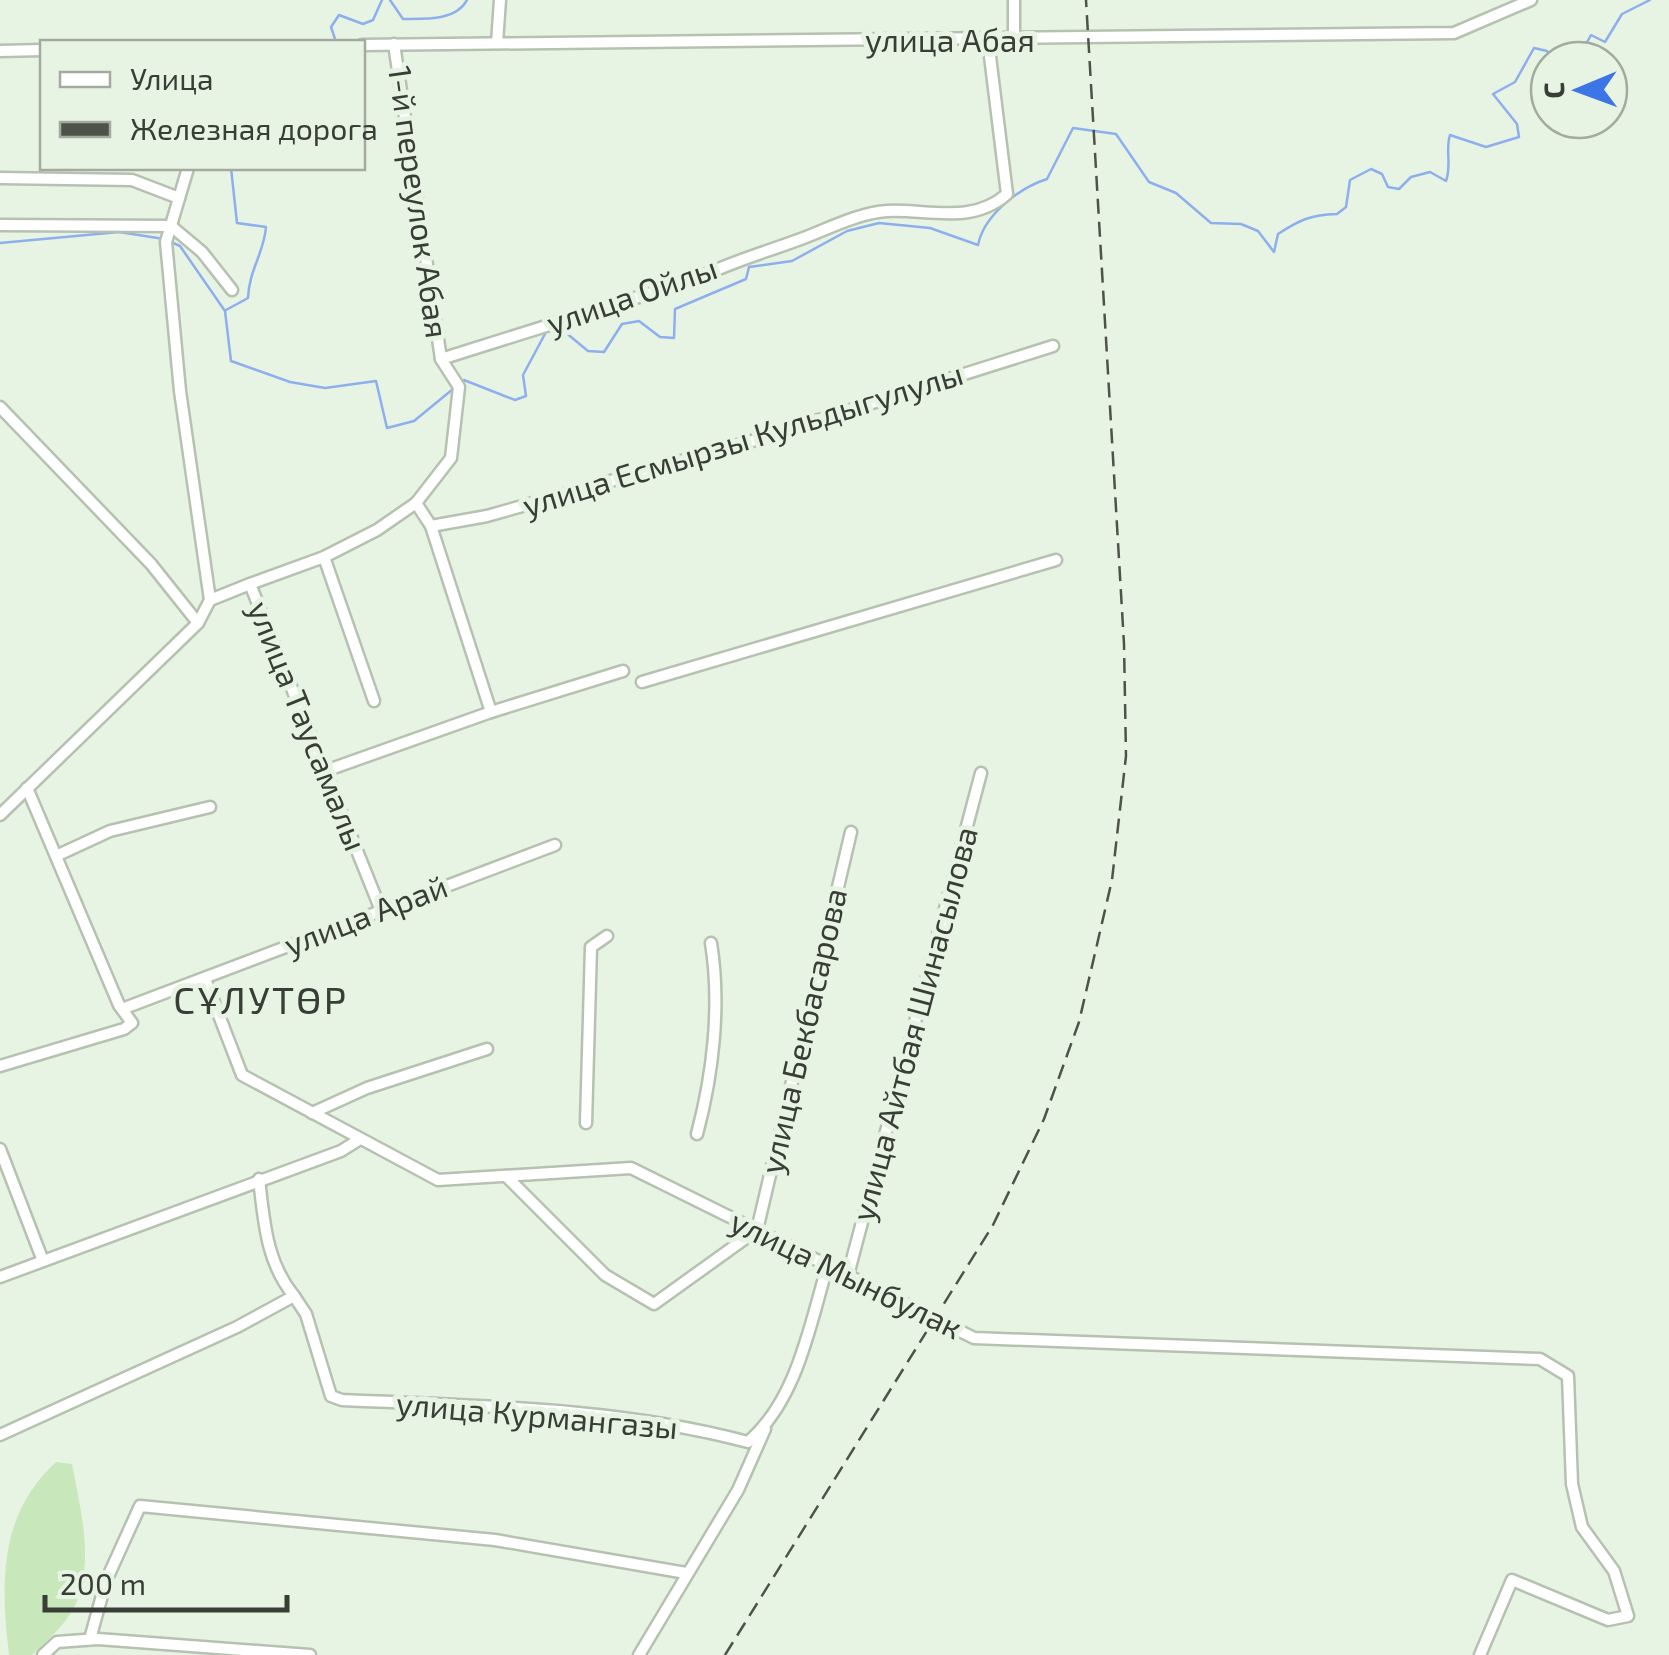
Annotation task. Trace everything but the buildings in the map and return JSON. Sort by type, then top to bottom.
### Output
[{"type":"street","points":[[498,44],[500,0]]},
{"type":"street","points":[[1014,0],[1014,40]]},
{"type":"street","name":"улица Абая","points":[[365,45],[1454,34],[1531,0]]},
{"type":"street","name":"улица Ойлы","points":[[441,359],[696,279],[736,259],[885,211],[943,215],[996,204],[1007,194],[988,40]]},
{"type":"street","name":"1-й переулок Абая","points":[[394,44],[441,359]]},
{"type":"street","points":[[0,51],[40,50]]},
{"type":"street","points":[[0,815],[198,623],[210,600],[180,391],[166,242],[187,170]]},
{"type":"street","points":[[0,178],[132,180],[179,198]]},
{"type":"street","points":[[0,226],[171,226],[202,252],[232,290]]},
{"type":"street","name":"улица Есмырзы Кульдыгулулы","points":[[431,526],[487,516],[733,446],[1053,346]]},
{"type":"street","points":[[250,584],[324,557],[378,530],[416,503],[451,458],[459,387],[441,359]]},
{"type":"street","name":"улица Таусамалы","points":[[0,406],[151,564],[198,623]]},
{"type":"street","points":[[416,503],[431,526],[492,712]]},
{"type":"street","points":[[324,557],[374,701]]},
{"type":"street","points":[[642,682],[1056,560]]},
{"type":"street","name":"улица Таусамалы","points":[[210,600],[250,584],[380,908]]},
{"type":"street","points":[[325,771],[623,670]]},
{"type":"street","name":"улица Айтбая Шинасылова","points":[[848,1275],[982,773]]},
{"type":"street","points":[[0,1066],[131,1026],[27,788]]},
{"type":"street","points":[[56,856],[110,831],[210,807]]},
{"type":"street","name":"улица Бекбасарова","points":[[757,1230],[852,832]]},
{"type":"street","name":"улица Арай","points":[[122,1008],[205,980],[380,908],[555,845]]},
{"type":"street","points":[[586,1123],[591,947],[607,936]]},
{"type":"street","points":[[697,1134],[708,1094],[716,975],[711,943]]},
{"type":"street","name":"улица Мынбулак","points":[[205,980],[242,1075],[438,1180],[631,1168],[974,1338],[1540,1359],[1568,1376],[1572,1484],[1582,1527],[1614,1571],[1628,1616],[1608,1620],[1512,1580],[1480,1655]]},
{"type":"street","points":[[312,1112],[367,1088],[488,1048]]},
{"type":"street","points":[[0,1277],[341,1151],[360,1139]]},
{"type":"street","points":[[0,1149],[43,1261]]},
{"type":"street","points":[[506,1176],[605,1275],[654,1304],[757,1230]]},
{"type":"street","name":"улица Курмангазы","points":[[258,1179],[265,1233],[276,1271],[306,1314],[331,1396],[342,1400],[538,1409],[705,1430],[748,1442],[766,1427]]},
{"type":"street","points":[[639,1655],[738,1490],[792,1379],[824,1278],[822,1262]]},
{"type":"street","points":[[0,1435],[294,1296]]},
{"type":"street","points":[[90,1639],[106,1581],[140,1506],[494,1540],[686,1573]]},
{"type":"street","points":[[42,1655],[57,1642],[90,1639],[310,1655]]},
{"type":"green space","points":[[56,1462],[72,1464],[85,1544],[82,1585],[76,1603],[54,1634],[32,1655],[9,1655],[5,1600],[8,1550],[24,1503]]},
{"type":"waterway","points":[[335,40],[331,27],[339,15],[363,24],[373,20],[382,0]]},
{"type":"waterway","points":[[390,0],[403,19],[448,15],[467,0]]},
{"type":"waterway","points":[[1606,40],[1622,14],[1650,0]]},
{"type":"waterway","points":[[1588,40],[1591,35],[1601,40]]},
{"type":"waterway","points":[[460,384],[464,380],[515,400],[526,396],[523,375],[546,332],[559,327],[588,351],[604,352],[622,324],[639,321],[660,337],[674,338],[675,309],[746,279],[749,267],[792,261],[847,231],[879,223],[930,228],[978,245],[987,223],[1004,204],[1047,179],[1073,128],[1116,134],[1149,182],[1176,193],[1211,223],[1241,224],[1258,231],[1274,252],[1278,234],[1300,221],[1337,214],[1346,207],[1350,180],[1371,169],[1382,174],[1388,187],[1399,189],[1411,177],[1430,172],[1446,181],[1450,135],[1486,147],[1519,137],[1517,124],[1493,94],[1515,82],[1529,57]]},
{"type":"waterway","points":[[226,310],[248,298],[266,227],[237,223],[231,170]]},
{"type":"waterway","points":[[0,243],[119,232],[164,239]]},
{"type":"waterway","points":[[171,242],[180,246],[225,311],[231,361],[290,382],[325,388],[376,381],[387,428],[414,421],[453,389]]},
{"type":"railway","points":[[725,1655],[993,1225],[1044,1119],[1079,1022],[1112,880],[1126,756],[1124,644],[1086,0]]},
{"type":"district","name":"СҰЛУТӨР","points":[[261,1001]]}]
